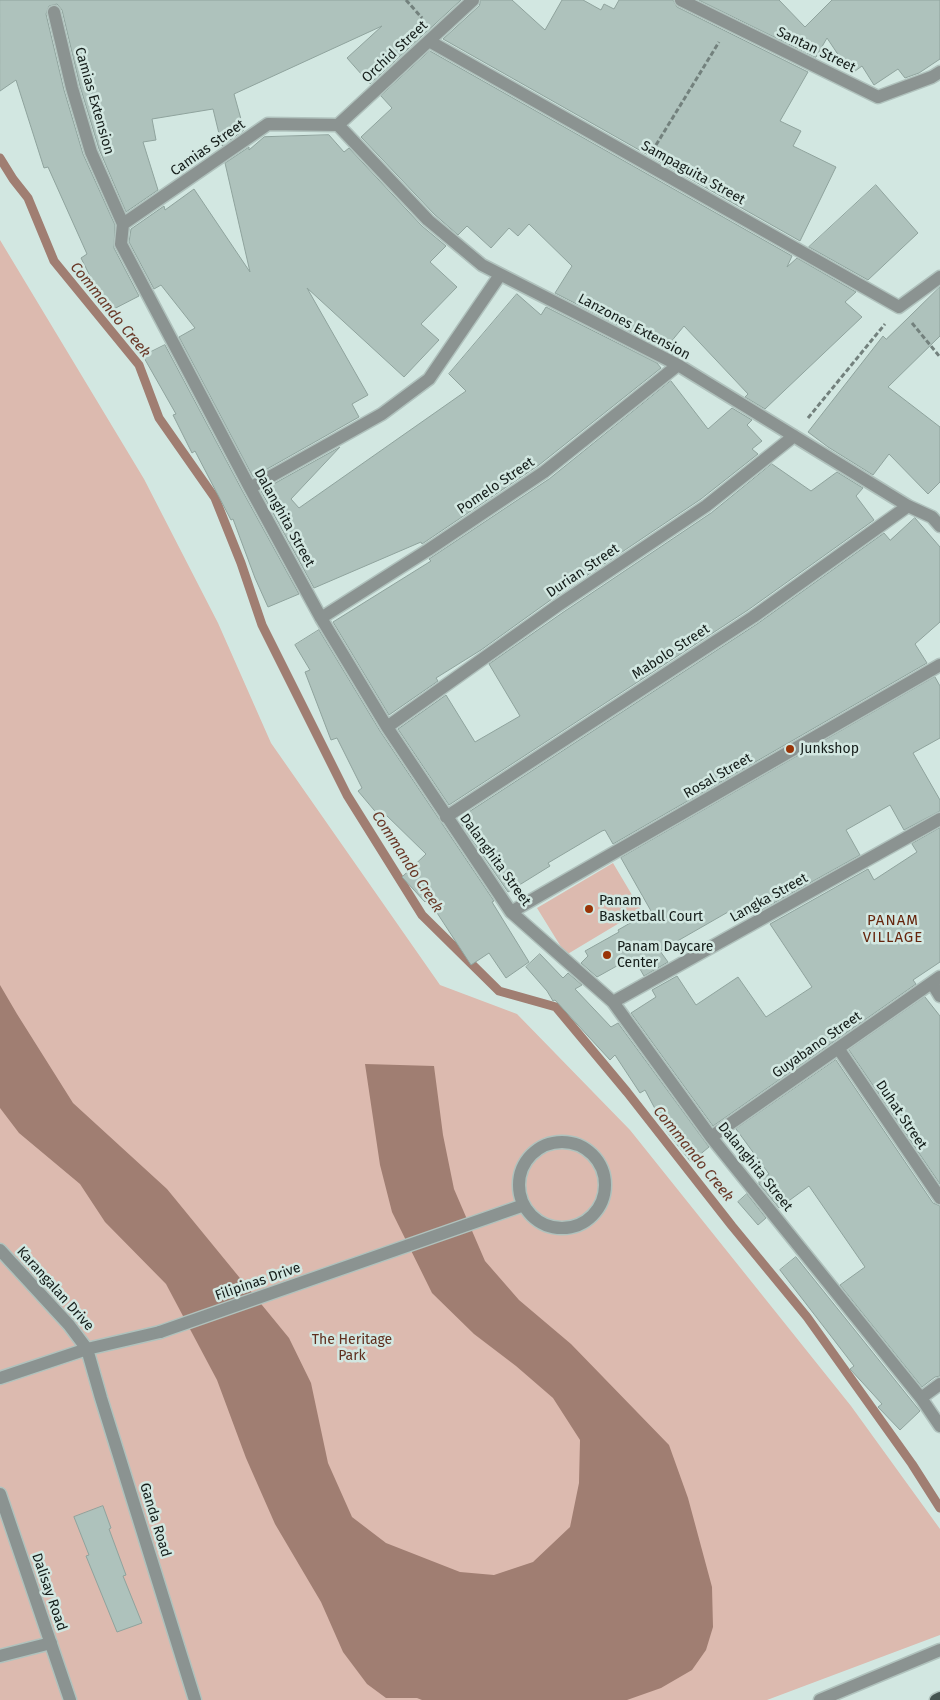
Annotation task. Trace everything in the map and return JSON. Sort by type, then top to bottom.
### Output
[{"type":"main road","points":[[936,1700],[940,1698]]},
{"type":"street","name":"Orchid Street","points":[[338,125],[472,0]]},
{"type":"street","name":"Santan Street","points":[[681,0],[878,97],[932,77],[940,72]]},
{"type":"street","name":"Camias Extension","points":[[54,12],[72,88],[91,152],[124,224]]},
{"type":"street","name":"Sampaguita Street","points":[[429,41],[899,306]]},
{"type":"street","name":"Camias Street","points":[[124,224],[268,124],[338,125]]},
{"type":"street","name":"Lanzones Extension","points":[[338,125],[428,220],[482,265],[678,365],[908,506],[937,517]]},
{"type":"street","name":"Dalanghita Street","points":[[124,224],[122,244],[250,488],[321,618],[387,727],[446,817],[511,912],[613,1002],[711,1137],[921,1398],[940,1426]]},
{"type":"street","points":[[250,488],[382,414],[429,379],[500,274]]},
{"type":"street","points":[[899,306],[940,277]]},
{"type":"street","name":"Pomelo Street","points":[[321,618],[428,550],[544,472],[678,365]]},
{"type":"street","name":"Durian Street","points":[[387,727],[557,606],[706,506],[794,436]]},
{"type":"street","name":"Mabolo Street","points":[[446,817],[753,617],[908,506]]},
{"type":"street","name":"Rosal Street","points":[[511,912],[940,665]]},
{"type":"street","name":"Langka Street","points":[[613,1002],[940,819]]},
{"type":"street","points":[[936,980],[940,996]]},
{"type":"street","name":"Guyabano Street","points":[[711,1137],[936,980]]},
{"type":"street","name":"Duhat Street","points":[[838,1048],[940,1198]]},
{"type":"street","points":[[556,1143],[570,1143],[583,1148],[594,1156],[601,1167],[605,1179],[605,1193],[600,1206],[581,1224],[568,1228],[555,1228],[542,1223],[524,1205],[520,1191],[520,1178],[524,1165],[533,1154],[544,1146],[556,1143]]},
{"type":"street","name":"Filipinas Drive","points":[[0,1378],[87,1349],[160,1332],[524,1205]]},
{"type":"street","name":"Karangalan Drive","points":[[0,1250],[69,1324],[87,1349]]},
{"type":"street","name":"Ganda Road","points":[[87,1349],[195,1700]]},
{"type":"street","points":[[921,1398],[940,1384]]},
{"type":"street","name":"Dalisay Road","points":[[0,1494],[5,1526],[70,1700]]},
{"type":"street","points":[[0,1656],[50,1643]]},
{"type":"street","points":[[820,1700],[940,1650]]},
{"type":"path","points":[[645,163],[730,24]]},
{"type":"path","points":[[794,436],[899,306],[940,357]]},
{"type":"green space","name":"The Heritage Park","points":[[0,240],[144,479],[218,623],[271,743],[440,985],[517,1014],[630,1130],[851,1406],[940,1529],[940,1635],[767,1700],[0,1700]]},
{"type":"green space","name":"Panam Basketball Court","points":[[613,863],[641,910],[566,955],[537,908]]},
{"type":"shaded area","points":[[0,985],[73,1103],[167,1189],[289,1338],[311,1383],[328,1463],[352,1517],[386,1543],[460,1572],[494,1575],[533,1562],[570,1527],[579,1483],[580,1440],[553,1398],[516,1366],[474,1334],[432,1293],[392,1212],[380,1165],[365,1064],[434,1066],[443,1135],[454,1189],[485,1261],[519,1300],[571,1344],[669,1445],[688,1498],[712,1587],[713,1627],[706,1650],[692,1670],[661,1688],[627,1700],[422,1700],[417,1698],[386,1698],[367,1684],[343,1652],[321,1602],[275,1524],[246,1458],[217,1380],[166,1284],[105,1222],[80,1184],[19,1133],[0,1108]]},
{"type":"building","points":[[0,0],[461,0],[370,84],[347,58],[382,26],[234,94],[244,130],[222,146],[213,109],[152,119],[156,140],[143,142],[158,190],[126,212],[99,149],[80,86],[62,10],[57,4],[49,6],[46,14],[64,90],[83,154],[115,225],[114,248],[139,296],[108,312],[81,258],[87,254],[48,167],[44,168],[16,80],[0,91]]},
{"type":"building","points":[[481,0],[512,0],[545,30],[562,0],[583,0],[601,10],[604,4],[614,9],[619,0],[673,0],[677,7],[808,72],[780,121],[801,131],[793,146],[836,167],[800,241],[443,39],[479,6]]},
{"type":"building","points":[[699,0],[779,0],[805,27],[832,0],[940,0],[940,59],[919,73],[905,78],[898,69],[874,85],[862,66],[851,74],[827,38],[816,57]]},
{"type":"building","points":[[430,51],[792,256],[787,267],[797,258],[856,292],[845,302],[862,317],[765,409],[745,397],[748,394],[684,326],[665,349],[555,293],[572,266],[529,224],[518,236],[509,228],[491,248],[467,226],[458,235],[434,214],[361,137],[392,108],[381,96]]},
{"type":"building","points":[[329,135],[344,152],[349,148],[422,226],[446,246],[430,262],[457,287],[421,324],[439,340],[404,377],[307,288],[368,395],[352,404],[359,417],[253,477],[179,337],[195,328],[161,285],[154,289],[129,242],[131,229],[164,206],[165,210],[194,189],[250,272],[225,163],[249,147],[249,150],[264,137]]},
{"type":"building","points":[[876,185],[918,233],[868,280],[809,247]]},
{"type":"building","points":[[940,287],[940,336],[888,387],[940,427],[940,482],[928,494],[889,454],[873,475],[808,432],[883,336],[886,339]]},
{"type":"building","points":[[517,294],[541,315],[546,307],[657,363],[661,368],[539,465],[422,544],[421,542],[314,588],[261,491],[340,447],[291,499],[299,508],[466,391],[449,374]]},
{"type":"building","points":[[165,345],[299,594],[268,607],[233,519],[231,520],[195,451],[192,453],[173,415],[176,414],[143,356]]},
{"type":"building","points":[[671,381],[708,429],[732,408],[752,420],[747,425],[762,441],[752,449],[758,454],[701,499],[552,599],[481,650],[436,678],[438,681],[389,715],[333,622],[431,561],[429,559],[549,479]]},
{"type":"building","points":[[772,464],[811,491],[837,472],[863,488],[856,496],[874,520],[748,610],[449,805],[398,729],[446,695],[475,742],[520,716],[489,664],[711,513]]},
{"type":"building","points":[[915,518],[940,547],[940,622],[915,644],[927,663],[613,844],[605,830],[602,831],[548,863],[550,866],[508,892],[458,819],[757,624],[884,533],[890,540]]},
{"type":"building","points":[[319,630],[380,731],[494,901],[492,902],[529,962],[506,978],[489,953],[471,965],[428,899],[425,902],[402,877],[426,854],[383,812],[379,816],[358,791],[362,788],[337,738],[331,740],[305,672],[310,670],[295,645]]},
{"type":"building","points":[[935,677],[940,686],[940,738],[913,753],[940,800],[940,811],[904,830],[890,805],[846,830],[860,855],[761,910],[756,903],[731,918],[728,912],[660,951],[668,962],[644,976],[633,957],[597,977],[581,963],[588,956],[585,951],[651,911],[621,858]]},
{"type":"building","points":[[940,828],[940,962],[913,980],[916,984],[713,1126],[631,1013],[656,997],[652,990],[677,976],[696,1005],[738,977],[766,1017],[812,987],[770,924],[868,869],[874,880],[917,852],[912,844]]},
{"type":"building","points":[[540,954],[563,978],[568,973],[582,985],[575,989],[611,1027],[618,1023],[709,1147],[691,1162],[668,1133],[645,1090],[640,1093],[615,1055],[610,1060],[555,1000],[553,1001],[547,991],[526,967]]},
{"type":"building","points":[[925,997],[940,1016],[940,1184],[849,1050]]},
{"type":"building","points":[[836,1060],[933,1203],[940,1206],[940,1376],[935,1377],[922,1387],[840,1285],[865,1267],[809,1186],[779,1208],[759,1184],[759,1181],[769,1174],[736,1129]]},
{"type":"building","points":[[747,1194],[766,1218],[758,1225],[738,1202]]},
{"type":"building","points":[[796,1257],[920,1411],[900,1430],[878,1407],[882,1404],[850,1369],[854,1366],[780,1270]]},
{"type":"building","points":[[103,1506],[111,1528],[109,1529],[126,1575],[123,1576],[142,1623],[117,1632],[86,1556],[89,1555],[74,1517]]},
{"type":"waterway","name":"Commando Creek","points":[[0,158],[28,198],[54,261],[139,365],[159,418],[215,498],[241,563],[262,625],[347,795],[422,915],[499,991],[556,1007],[627,1092],[732,1226],[807,1317],[912,1464],[940,1508]]},
{"type":"place","name":"Junkshop","points":[[790,749]]},
{"type":"place","name":"Panam Basketball Court","points":[[589,909]]},
{"type":"place","name":"Panam Daycare Center","points":[[607,955]]},
{"type":"district","name":"PANAM VILLAGE","points":[[893,930]]}]
